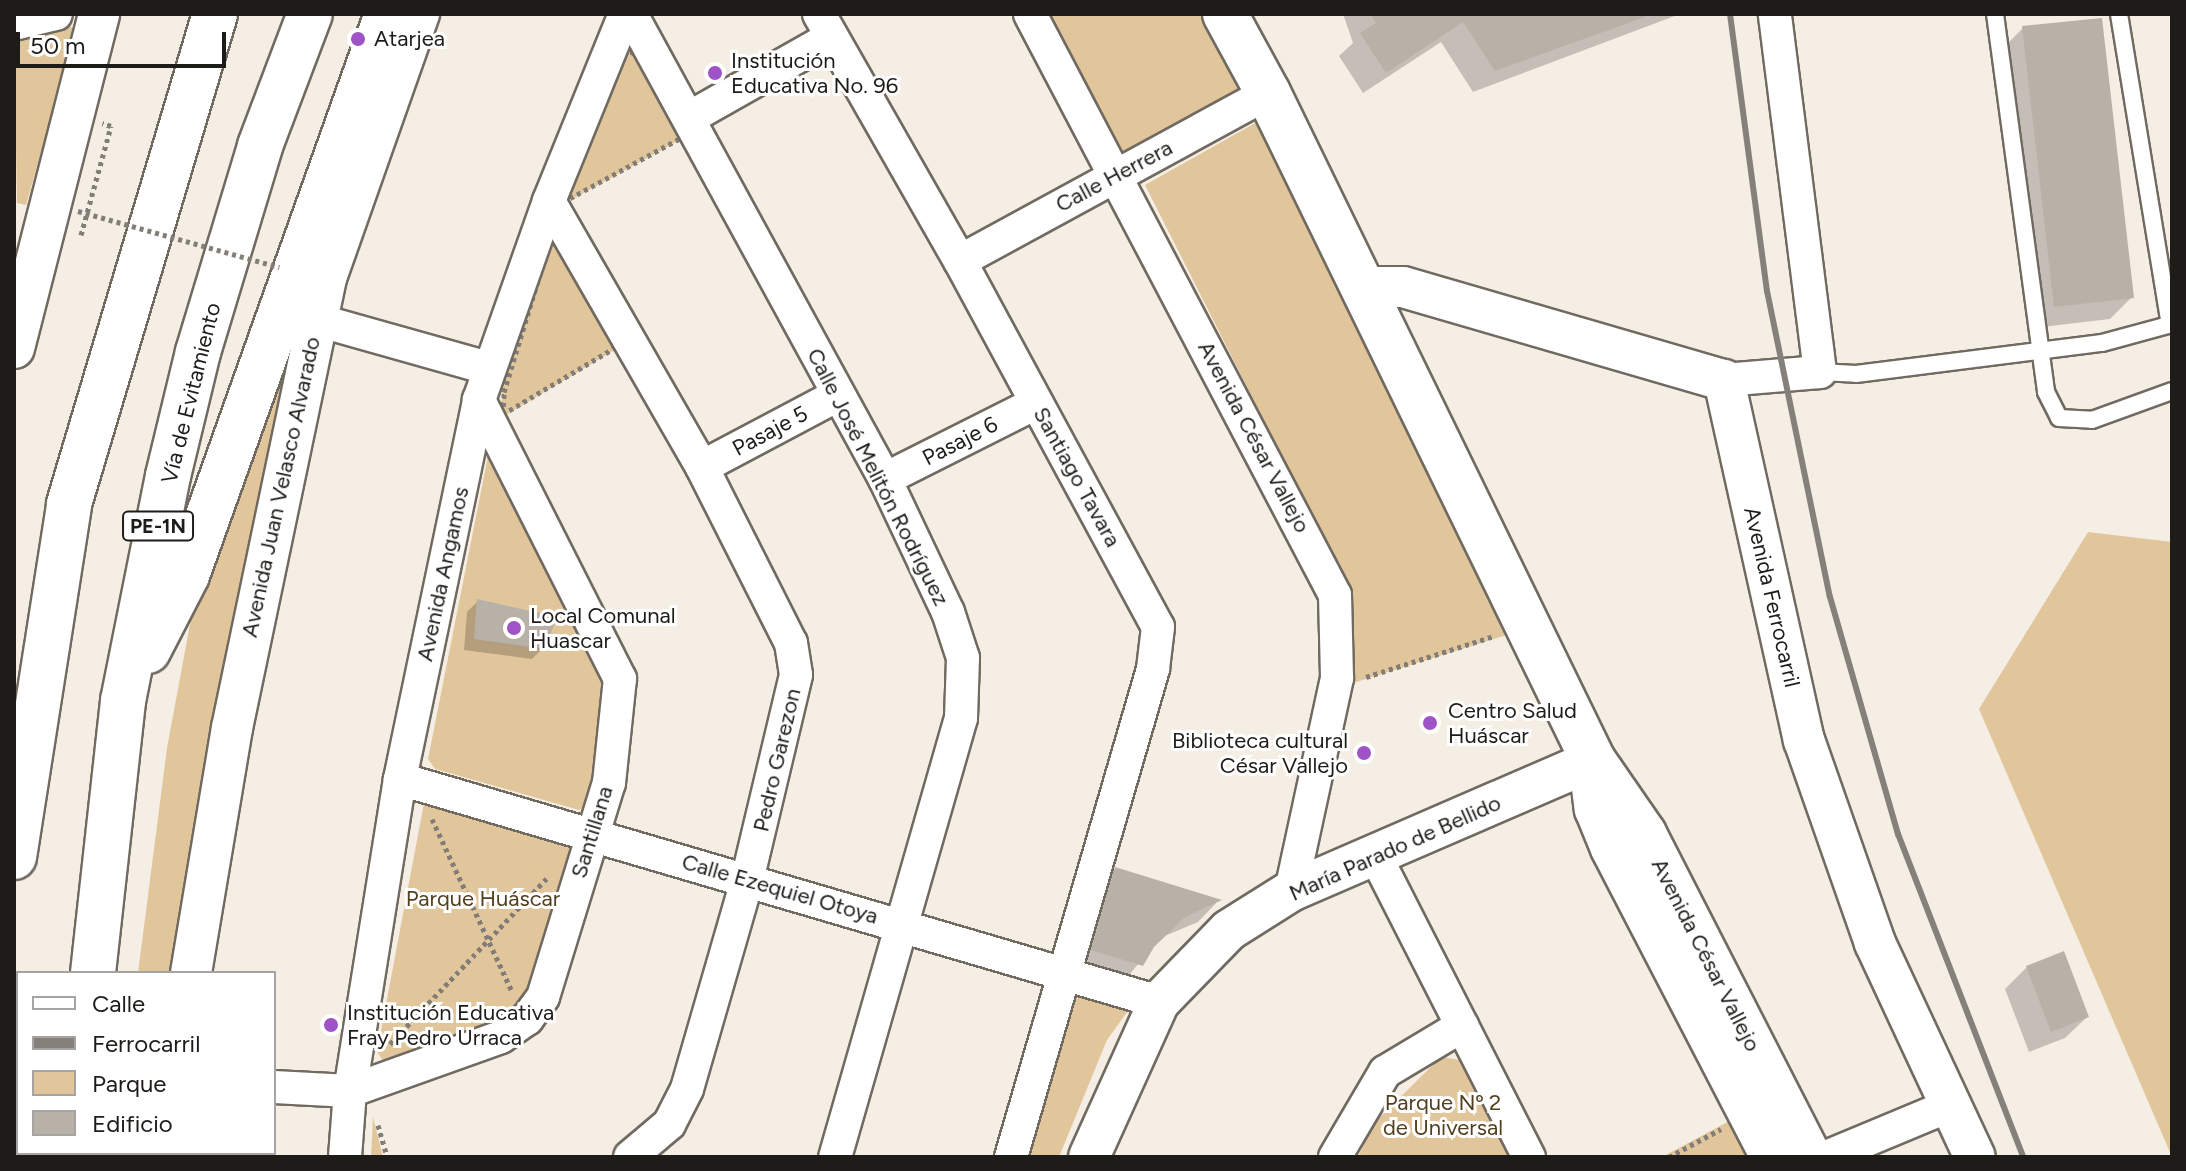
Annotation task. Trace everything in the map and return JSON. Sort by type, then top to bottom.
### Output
[{"type":"main road","name":"Vía de Evitamiento","points":[[93,971],[123,701],[198,352],[260,146],[310,14]]},
{"type":"main road","points":[[123,701],[187,575],[387,14]]},
{"type":"main road","name":"Avenida César Vallejo","points":[[1225,14],[1268,93],[1593,760],[1644,834],[1809,1157]]},
{"type":"main road","points":[[14,857],[69,504],[207,26]]},
{"type":"main road","name":"Avenida César Vallejo","points":[[1593,760],[1592,786],[1613,848],[1773,1157]]},
{"type":"street","points":[[14,24],[56,14]]},
{"type":"street","points":[[14,348],[99,14]]},
{"type":"street","name":"Avenida Juan Velasco Alvarado","points":[[191,971],[232,728],[327,275],[419,14]]},
{"type":"street","name":"Calle José Melitón Rodríguez","points":[[628,14],[689,118],[885,479],[957,634],[965,678],[961,718],[835,1157]]},
{"type":"street","name":"Avenida Angamos","points":[[345,1157],[350,1091],[400,779],[479,400],[488,368],[558,200],[628,14]]},
{"type":"street","name":"Avenida César Vallejo","points":[[1030,14],[1117,172],[1335,595],[1337,678],[1291,891]]},
{"type":"street","points":[[1362,287],[1403,287],[1724,380],[1820,372],[1775,14]]},
{"type":"street","points":[[689,118],[826,26]]},
{"type":"street","name":"Santiago Tavara","points":[[826,26],[960,261],[1158,627],[1153,669],[1061,974],[1011,1157]]},
{"type":"street","name":"Calle Herrera","points":[[960,261],[1117,172],[1268,93]]},
{"type":"street","name":"Pedro Garezon","points":[[558,200],[702,467],[791,643],[796,675],[747,881],[687,1089],[669,1124],[630,1157]]},
{"type":"street","points":[[14,259],[26,302]]},
{"type":"street","points":[[317,320],[488,368]]},
{"type":"street","name":"Avenida Ferrocarril","points":[[1724,380],[1804,740],[1875,943],[1975,1157]]},
{"type":"street","name":"Pasaje 5","points":[[702,467],[838,395]]},
{"type":"street","name":"Santillana","points":[[276,1087],[350,1091],[501,1037],[527,1019],[543,997],[590,835],[609,783],[620,679],[479,400]]},
{"type":"street","name":"Pasaje 6","points":[[885,479],[1036,403]]},
{"type":"street","name":"María Parado de Bellido","points":[[1089,1157],[1159,1002],[1229,930],[1291,891],[1376,857],[1593,760]]},
{"type":"street","name":"Calle Ezequiel Otoya","points":[[400,779],[904,924],[1159,1002]]},
{"type":"street","points":[[1376,857],[1529,1157]]},
{"type":"street","points":[[1335,1157],[1385,1072],[1462,1026]]},
{"type":"street","points":[[1826,1157],[1951,1105]]},
{"type":"lane","points":[[1995,14],[2046,392],[2059,418],[2092,420],[2172,391]]},
{"type":"lane","points":[[1820,372],[1856,374],[2102,343],[2171,324],[2119,14]]},
{"type":"path","points":[[622,51],[645,54],[686,135],[558,200],[622,51]]},
{"type":"path","points":[[78,211],[279,267]]},
{"type":"path","points":[[552,235],[616,347],[503,414],[504,392],[552,235]]},
{"type":"path","points":[[1354,681],[1511,631]]},
{"type":"path","points":[[424,822],[427,807],[514,995]]},
{"type":"path","points":[[384,1038],[381,1053],[553,872]]},
{"type":"path","points":[[1669,1157],[1732,1123]]},
{"type":"green space","points":[[1042,14],[1214,14],[1250,88],[1123,158]]},
{"type":"green space","points":[[68,23],[75,32],[26,205],[17,203],[14,40]]},
{"type":"green space","points":[[621,49],[645,52],[687,136],[567,202],[561,192]]},
{"type":"green space","points":[[1257,122],[1266,122],[1513,633],[1350,684],[1349,589],[1145,185]]},
{"type":"green space","points":[[552,233],[618,348],[501,418],[502,392]]},
{"type":"green space","points":[[281,337],[297,343],[174,971],[138,971],[167,748],[195,597]]},
{"type":"green space","points":[[494,452],[610,673],[590,802],[579,810],[435,769],[428,759],[488,456]]},
{"type":"green space","points":[[2088,532],[2172,542],[2172,1157],[1979,709]]},
{"type":"green space","name":"Parque Huáscar","points":[[424,803],[579,844],[534,994],[520,1011],[478,1034],[384,1062],[377,1052]]},
{"type":"green space","points":[[1073,992],[1130,1008],[1107,1040],[1059,1157],[1023,1157]]},
{"type":"green space","name":"Parque Nº 2 de Universal","points":[[1441,1057],[1460,1060],[1513,1157],[1358,1157],[1374,1123]]},
{"type":"green space","points":[[373,1117],[383,1157],[371,1157]]},
{"type":"green space","points":[[1735,1118],[1755,1157],[1662,1157]]},
{"type":"building","points":[[1370,14],[1645,14],[1645,17],[1495,71],[1463,22],[1386,73],[1360,33],[1376,23]]},
{"type":"building","points":[[2102,18],[2134,298],[2054,307],[2022,26]]},
{"type":"building","name":"Local Comunal Huascar","points":[[477,599],[557,617],[545,649],[474,639]]},
{"type":"building","points":[[1115,867],[1222,900],[1185,917],[1154,947],[1143,966],[1091,950]]},
{"type":"building","points":[[2064,951],[2089,1017],[2051,1032],[2026,966]]},
{"type":"railway","points":[[1730,14],[1767,291],[1830,597],[1898,834],[2023,1157]]},
{"type":"place","name":"Atarjea","points":[[358,39]]},
{"type":"place","name":"Institución Educativa No. 96","points":[[715,73]]},
{"type":"place","name":"Local Comunal Huascar","points":[[514,628]]},
{"type":"place","name":"Centro Salud Huáscar","points":[[1430,723]]},
{"type":"place","name":"Biblioteca cultural César Vallejo","points":[[1364,753]]},
{"type":"place","name":"Institución Educativa Fray Pedro Urraca","points":[[331,1025]]}]
